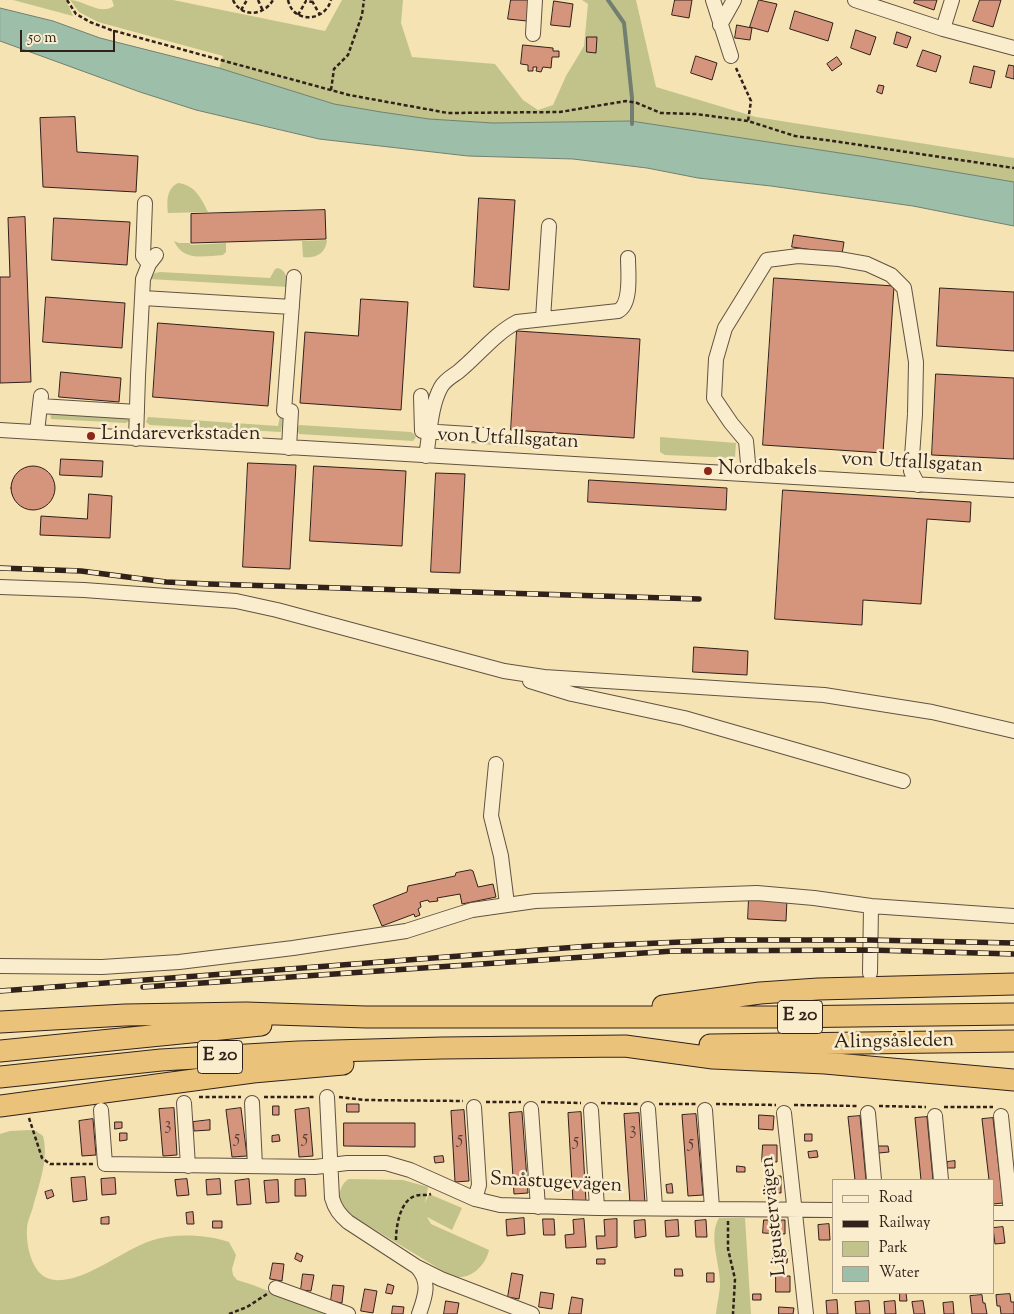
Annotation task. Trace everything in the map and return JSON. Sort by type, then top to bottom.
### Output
[{"type":"highway","points":[[585,1017],[760,993],[818,989],[1014,984]]},
{"type":"highway","points":[[0,1022],[125,1015],[246,1013],[353,1017]]},
{"type":"highway","name":"E 20","points":[[0,1051],[353,1017],[776,1017],[1014,1014]]},
{"type":"highway","name":"Alingsåsleden","points":[[625,1046],[1014,1041]]},
{"type":"highway","points":[[625,1046],[712,1058],[825,1063],[1014,1080]]},
{"type":"highway","name":"E 20","points":[[0,1077],[161,1060],[298,1052],[625,1046]]},
{"type":"highway","points":[[0,1106],[254,1072],[370,1062],[442,1048]]},
{"type":"street","points":[[533,34],[535,0]]},
{"type":"street","points":[[713,0],[731,56]]},
{"type":"street","points":[[720,25],[734,0]]},
{"type":"street","points":[[855,0],[943,29],[1014,48]]},
{"type":"street","points":[[943,29],[952,0]]},
{"type":"street","points":[[136,439],[143,279],[153,260],[143,256],[144,203]]},
{"type":"street","points":[[543,319],[550,226]]},
{"type":"street","points":[[746,473],[748,463],[746,441],[714,398],[716,359],[725,328],[767,260],[798,256],[839,259],[868,264],[891,275],[904,288],[916,362],[911,472],[918,485]]},
{"type":"street","points":[[426,456],[437,395],[446,380],[506,328],[517,322],[622,309],[627,299],[628,258]]},
{"type":"street","points":[[289,448],[288,411],[294,277]]},
{"type":"street","points":[[143,298],[292,307]]},
{"type":"street","points":[[421,396],[422,431],[486,435]]},
{"type":"street","points":[[37,432],[40,401],[137,412]]},
{"type":"street","name":"von Utfallsgatan","points":[[0,430],[1014,490]]},
{"type":"street","points":[[0,587],[94,590],[236,601],[277,610],[504,671],[557,690],[684,718],[903,781]]},
{"type":"street","points":[[504,671],[544,677],[824,695],[932,712],[1014,731]]},
{"type":"street","points":[[496,764],[491,816],[501,856],[507,904]]},
{"type":"street","points":[[0,966],[102,967],[179,962],[293,948],[406,931],[472,910],[535,900],[757,893],[871,906],[1014,916]]},
{"type":"street","points":[[870,973],[871,906]]},
{"type":"street","points":[[327,1097],[332,1198],[338,1213],[348,1222],[417,1267],[441,1279],[532,1314]]},
{"type":"street","points":[[251,1099],[255,1166]]},
{"type":"street","points":[[188,1100],[188,1166]]},
{"type":"street","points":[[474,1103],[479,1185],[475,1199]]},
{"type":"street","points":[[531,1104],[538,1206]]},
{"type":"street","points":[[648,1105],[655,1207]]},
{"type":"street","points":[[593,1106],[596,1208]]},
{"type":"street","points":[[708,1106],[712,1208]]},
{"type":"street","name":"Ligustervägen","points":[[787,1108],[806,1314]]},
{"type":"street","points":[[870,1108],[874,1179]]},
{"type":"street","points":[[101,1110],[105,1164]]},
{"type":"street","points":[[938,1110],[941,1179]]},
{"type":"street","points":[[994,1213],[1012,1213],[1001,1112]]},
{"type":"street","name":"Småstugevägen","points":[[105,1164],[315,1167],[347,1163],[386,1163],[410,1170],[475,1199],[500,1205],[596,1208],[832,1210]]},
{"type":"street","points":[[417,1267],[422,1273],[426,1286],[426,1294],[419,1314]]},
{"type":"street","points":[[276,1288],[348,1314]]},
{"type":"path","points":[[67,0],[76,14],[111,30],[350,95],[448,113],[560,112],[626,102],[637,103],[661,113],[696,114],[748,121],[795,136],[1014,168]]},
{"type":"path","points":[[233,0],[242,10],[252,13],[263,11],[273,0]]},
{"type":"path","points":[[242,10],[247,0]]},
{"type":"path","points":[[258,0],[263,11]]},
{"type":"path","points":[[288,0],[292,10],[305,18],[320,16],[328,8],[331,0]]},
{"type":"path","points":[[331,90],[334,69],[348,54],[362,15],[364,0]]},
{"type":"path","points":[[298,15],[306,1],[312,1],[320,16]]},
{"type":"path","points":[[731,56],[751,101],[748,121]]},
{"type":"path","points":[[188,1100],[327,1097],[364,1100],[593,1106],[870,1108],[1001,1112]]},
{"type":"path","points":[[28,1112],[42,1158],[45,1162],[75,1165],[105,1164]]},
{"type":"path","points":[[396,1254],[396,1234],[402,1211],[412,1197],[418,1194],[428,1196],[432,1193],[438,1182]]},
{"type":"path","points":[[728,1208],[728,1249],[735,1279],[733,1314]]},
{"type":"path","points":[[229,1314],[246,1307],[276,1288]]},
{"type":"green space","points":[[13,0],[66,0],[73,16]]},
{"type":"green space","points":[[70,0],[109,9],[114,6],[112,0],[173,0],[325,31],[342,0],[403,0],[401,23],[412,57],[495,64],[523,100],[538,110],[553,105],[566,76],[584,46],[588,4],[582,0],[636,0],[656,87],[756,117],[1014,158],[1014,182],[631,121],[493,123],[429,119],[334,104],[219,68],[223,56],[98,22],[79,12]]},
{"type":"green space","points":[[178,183],[193,189],[208,212],[168,213],[169,192]]},
{"type":"green space","points":[[327,240],[325,248],[320,254],[312,257],[303,257],[302,241]]},
{"type":"green space","points":[[174,241],[190,243],[191,245],[226,243],[226,252],[223,255],[189,255],[178,248]]},
{"type":"green space","points":[[278,268],[285,273],[288,287],[149,279],[155,273],[160,272],[270,278],[275,269]]},
{"type":"green space","points":[[50,411],[129,418],[129,421],[126,423],[51,419]]},
{"type":"green space","points":[[280,416],[283,419],[281,432],[150,425],[146,422],[148,417],[278,426]]},
{"type":"green space","points":[[299,425],[411,432],[416,437],[413,441],[299,434],[297,429]]},
{"type":"green space","points":[[660,437],[736,443],[735,458],[665,455],[660,452]]},
{"type":"green space","points":[[442,439],[496,439],[513,443],[519,447],[441,441]]},
{"type":"green space","points":[[10,1131],[36,1131],[43,1136],[45,1154],[28,1224],[27,1242],[30,1256],[36,1268],[45,1277],[56,1280],[83,1275],[139,1246],[159,1238],[179,1236],[210,1237],[229,1242],[236,1255],[232,1269],[233,1275],[237,1280],[326,1314],[0,1314],[0,1134]]},
{"type":"green space","points":[[349,1179],[403,1180],[428,1187],[425,1203],[429,1194],[462,1208],[452,1230],[427,1217],[431,1224],[489,1250],[482,1265],[474,1273],[464,1277],[456,1277],[354,1217],[344,1208],[340,1200],[341,1188]]},
{"type":"green space","points":[[719,1218],[745,1218],[751,1314],[716,1314],[720,1291],[720,1275],[714,1241]]},
{"type":"water","points":[[0,8],[53,21],[100,38],[219,68],[334,104],[429,119],[493,123],[631,121],[1014,182],[1014,226],[913,206],[698,178],[647,168],[573,159],[468,156],[319,139],[196,110],[140,92],[0,41]]},
{"type":"building","points":[[511,0],[530,0],[527,21],[508,19]]},
{"type":"building","points":[[675,0],[692,0],[689,18],[672,15]]},
{"type":"building","points":[[759,0],[777,4],[768,32],[750,27]]},
{"type":"building","points":[[915,0],[937,0],[934,10],[914,3]]},
{"type":"building","points":[[980,0],[1001,0],[993,27],[973,21]]},
{"type":"building","points":[[554,1],[573,4],[570,27],[551,25]]},
{"type":"building","points":[[795,11],[833,23],[828,41],[790,29]]},
{"type":"building","points":[[737,25],[752,28],[750,40],[735,38]]},
{"type":"building","points":[[856,30],[876,37],[870,55],[851,48]]},
{"type":"building","points":[[897,32],[911,37],[907,48],[894,44]]},
{"type":"building","points":[[587,37],[597,37],[596,53],[587,52]]},
{"type":"building","points":[[523,45],[553,48],[553,51],[559,51],[559,57],[552,57],[551,68],[543,67],[541,72],[536,71],[537,67],[533,67],[533,71],[528,71],[528,65],[521,64]]},
{"type":"building","points":[[923,50],[941,56],[936,72],[917,66]]},
{"type":"building","points":[[696,56],[717,63],[712,80],[691,73]]},
{"type":"building","points":[[837,57],[842,64],[832,71],[827,64]]},
{"type":"building","points":[[1009,65],[1014,66],[1014,79],[1006,77]]},
{"type":"building","points":[[974,66],[995,71],[991,88],[970,83]]},
{"type":"building","points":[[879,85],[884,86],[882,94],[877,92]]},
{"type":"building","points":[[75,117],[77,152],[138,156],[136,192],[43,187],[40,118]]},
{"type":"building","points":[[479,198],[515,200],[509,290],[474,287]]},
{"type":"building","points":[[325,210],[326,239],[191,243],[191,214]]},
{"type":"building","points":[[25,217],[31,382],[0,383],[0,277],[10,277],[8,218]]},
{"type":"building","points":[[54,218],[130,222],[127,265],[52,260]]},
{"type":"building","points":[[794,235],[844,242],[842,254],[792,247]]},
{"type":"building","points":[[774,278],[894,286],[883,453],[763,445]]},
{"type":"building","points":[[940,288],[1014,292],[1014,351],[937,346]]},
{"type":"building","points":[[46,297],[125,303],[122,348],[43,342]]},
{"type":"building","points":[[361,299],[408,302],[401,410],[300,403],[305,332],[358,336]]},
{"type":"building","points":[[158,323],[274,332],[268,406],[153,397]]},
{"type":"building","points":[[517,331],[640,339],[634,438],[511,430]]},
{"type":"building","points":[[61,372],[121,378],[119,402],[59,397]]},
{"type":"building","points":[[936,374],[1014,378],[1014,459],[932,455]]},
{"type":"building","points":[[61,459],[103,461],[102,477],[60,475]]},
{"type":"building","points":[[248,463],[296,465],[290,569],[243,567]]},
{"type":"building","points":[[33,466],[49,472],[55,488],[49,504],[33,510],[17,504],[11,488],[17,472]]},
{"type":"building","points":[[314,466],[406,471],[402,546],[310,541]]},
{"type":"building","points":[[436,473],[465,474],[460,573],[431,572]]},
{"type":"building","points":[[589,480],[727,488],[726,510],[588,502]]},
{"type":"building","points":[[783,490],[971,502],[970,522],[927,519],[921,604],[863,600],[862,625],[775,619]]},
{"type":"building","points":[[89,494],[112,496],[110,538],[40,535],[41,516],[87,519]]},
{"type":"building","points":[[694,647],[748,651],[747,675],[693,672]]},
{"type":"building","points":[[471,870],[478,887],[493,884],[496,897],[462,904],[460,894],[437,898],[438,901],[429,902],[428,900],[420,902],[421,907],[418,909],[420,915],[415,917],[414,914],[382,926],[373,905],[407,892],[408,886],[455,876],[456,873]]},
{"type":"building","points":[[749,898],[787,899],[786,921],[748,919]]},
{"type":"building","points":[[347,1104],[359,1104],[359,1112],[347,1112]]},
{"type":"building","points":[[273,1106],[279,1106],[279,1115],[273,1115]]},
{"type":"building","points":[[174,1108],[177,1155],[163,1156],[159,1109]]},
{"type":"building","points":[[241,1108],[247,1156],[232,1157],[226,1110]]},
{"type":"building","points":[[309,1108],[313,1156],[299,1157],[295,1110]]},
{"type":"building","points":[[464,1110],[469,1181],[455,1182],[451,1111]]},
{"type":"building","points":[[522,1112],[528,1193],[514,1194],[509,1113]]},
{"type":"building","points":[[581,1112],[586,1202],[573,1202],[568,1113]]},
{"type":"building","points":[[639,1113],[645,1204],[630,1204],[624,1114]]},
{"type":"building","points":[[696,1114],[703,1195],[688,1196],[682,1115]]},
{"type":"building","points":[[759,1115],[774,1116],[773,1130],[759,1129]]},
{"type":"building","points":[[860,1116],[866,1179],[855,1179],[848,1117]]},
{"type":"building","points":[[927,1117],[933,1179],[921,1179],[915,1118]]},
{"type":"building","points":[[993,1118],[1003,1203],[994,1204],[994,1179],[989,1179],[982,1119]]},
{"type":"building","points":[[93,1119],[96,1155],[82,1156],[79,1121]]},
{"type":"building","points":[[210,1120],[210,1130],[194,1131],[193,1122]]},
{"type":"building","points":[[115,1122],[122,1122],[122,1128],[115,1129]]},
{"type":"building","points":[[344,1123],[415,1123],[415,1147],[344,1146]]},
{"type":"building","points":[[120,1133],[127,1133],[127,1140],[120,1141]]},
{"type":"building","points":[[805,1134],[812,1134],[812,1141],[805,1141]]},
{"type":"building","points":[[279,1135],[280,1141],[272,1142],[272,1136]]},
{"type":"building","points":[[763,1145],[777,1145],[777,1162],[762,1162]]},
{"type":"building","points":[[878,1146],[888,1146],[889,1152],[879,1153]]},
{"type":"building","points":[[817,1151],[818,1157],[809,1158],[808,1152]]},
{"type":"building","points":[[443,1156],[444,1162],[435,1163],[434,1157]]},
{"type":"building","points":[[955,1161],[955,1168],[947,1168],[947,1162]]},
{"type":"building","points":[[737,1166],[745,1167],[745,1172],[737,1172]]},
{"type":"building","points":[[765,1176],[781,1176],[781,1193],[765,1192]]},
{"type":"building","points":[[85,1177],[87,1200],[73,1202],[71,1178]]},
{"type":"building","points":[[115,1178],[116,1194],[102,1195],[101,1179]]},
{"type":"building","points":[[187,1179],[189,1195],[177,1196],[175,1180]]},
{"type":"building","points":[[220,1179],[221,1194],[207,1195],[206,1180]]},
{"type":"building","points":[[249,1179],[251,1204],[237,1205],[235,1181]]},
{"type":"building","points":[[305,1179],[306,1196],[295,1196],[295,1180]]},
{"type":"building","points":[[278,1180],[279,1202],[266,1203],[264,1181]]},
{"type":"building","points":[[672,1184],[673,1193],[667,1193],[666,1185]]},
{"type":"building","points":[[52,1190],[54,1196],[47,1199],[45,1192]]},
{"type":"building","points":[[193,1212],[194,1224],[187,1224],[186,1213]]},
{"type":"building","points":[[109,1217],[109,1224],[101,1224],[101,1218]]},
{"type":"building","points":[[524,1218],[525,1234],[507,1236],[506,1220]]},
{"type":"building","points":[[543,1219],[554,1219],[555,1235],[544,1235]]},
{"type":"building","points":[[584,1219],[586,1247],[566,1248],[565,1235],[574,1234],[573,1220]]},
{"type":"building","points":[[617,1219],[617,1247],[597,1249],[596,1236],[605,1236],[604,1220]]},
{"type":"building","points":[[645,1220],[646,1236],[635,1238],[634,1221]]},
{"type":"building","points":[[678,1220],[679,1236],[666,1237],[665,1221]]},
{"type":"building","points":[[706,1220],[707,1237],[696,1237],[695,1221]]},
{"type":"building","points":[[764,1220],[785,1220],[785,1234],[763,1233]]},
{"type":"building","points":[[213,1221],[222,1221],[222,1228],[213,1228]]},
{"type":"building","points":[[829,1224],[830,1240],[819,1240],[818,1225]]},
{"type":"building","points":[[1003,1227],[1005,1243],[995,1244],[994,1228]]},
{"type":"building","points":[[773,1249],[788,1250],[787,1263],[773,1263]]},
{"type":"building","points":[[297,1253],[303,1256],[301,1262],[295,1259]]},
{"type":"building","points":[[597,1259],[605,1259],[605,1264],[597,1264]]},
{"type":"building","points":[[273,1263],[284,1264],[282,1281],[270,1279]]},
{"type":"building","points":[[675,1269],[682,1269],[683,1276],[675,1276]]},
{"type":"building","points":[[512,1273],[523,1275],[519,1299],[508,1297]]},
{"type":"building","points":[[707,1273],[714,1273],[714,1282],[707,1282]]},
{"type":"building","points":[[303,1274],[314,1275],[311,1291],[301,1290]]},
{"type":"building","points":[[776,1276],[790,1276],[790,1292],[776,1292]]},
{"type":"building","points":[[388,1284],[394,1286],[392,1294],[386,1293]]},
{"type":"building","points":[[333,1285],[344,1286],[342,1303],[331,1301]]},
{"type":"building","points":[[365,1289],[377,1291],[373,1313],[361,1311]]},
{"type":"building","points":[[541,1292],[554,1294],[552,1309],[539,1307]]},
{"type":"building","points":[[753,1294],[761,1294],[761,1300],[753,1300]]},
{"type":"building","points":[[900,1294],[906,1294],[907,1301],[900,1301]]},
{"type":"building","points":[[1010,1294],[1011,1302],[1014,1302],[1014,1314],[1001,1314],[1000,1306],[997,1306],[996,1295]]},
{"type":"building","points":[[982,1295],[987,1314],[972,1314],[970,1296]]},
{"type":"building","points":[[572,1297],[583,1299],[581,1314],[569,1314]]},
{"type":"building","points":[[837,1300],[838,1314],[827,1314],[826,1301]]},
{"type":"building","points":[[446,1301],[459,1303],[457,1314],[444,1314]]},
{"type":"building","points":[[869,1301],[870,1314],[856,1314],[855,1302]]},
{"type":"building","points":[[895,1301],[896,1314],[885,1314],[884,1302]]},
{"type":"building","points":[[923,1301],[925,1314],[914,1314],[912,1302]]},
{"type":"building","points":[[953,1302],[954,1314],[944,1314],[943,1303]]},
{"type":"building","points":[[393,1306],[404,1307],[403,1314],[392,1314]]},
{"type":"building","points":[[779,1307],[794,1308],[793,1314],[779,1314]]},
{"type":"waterway","points":[[608,0],[624,23],[632,98],[632,124]]},
{"type":"railway","points":[[0,568],[81,571],[166,582],[209,584],[699,599]]},
{"type":"railway","points":[[0,991],[591,946],[727,940],[1014,943]]},
{"type":"railway","points":[[143,987],[673,951],[870,950],[1014,954]]},
{"type":"place","name":"Lindareverkstaden","points":[[91,436]]},
{"type":"place","name":"Nordbakels","points":[[708,471]]}]
